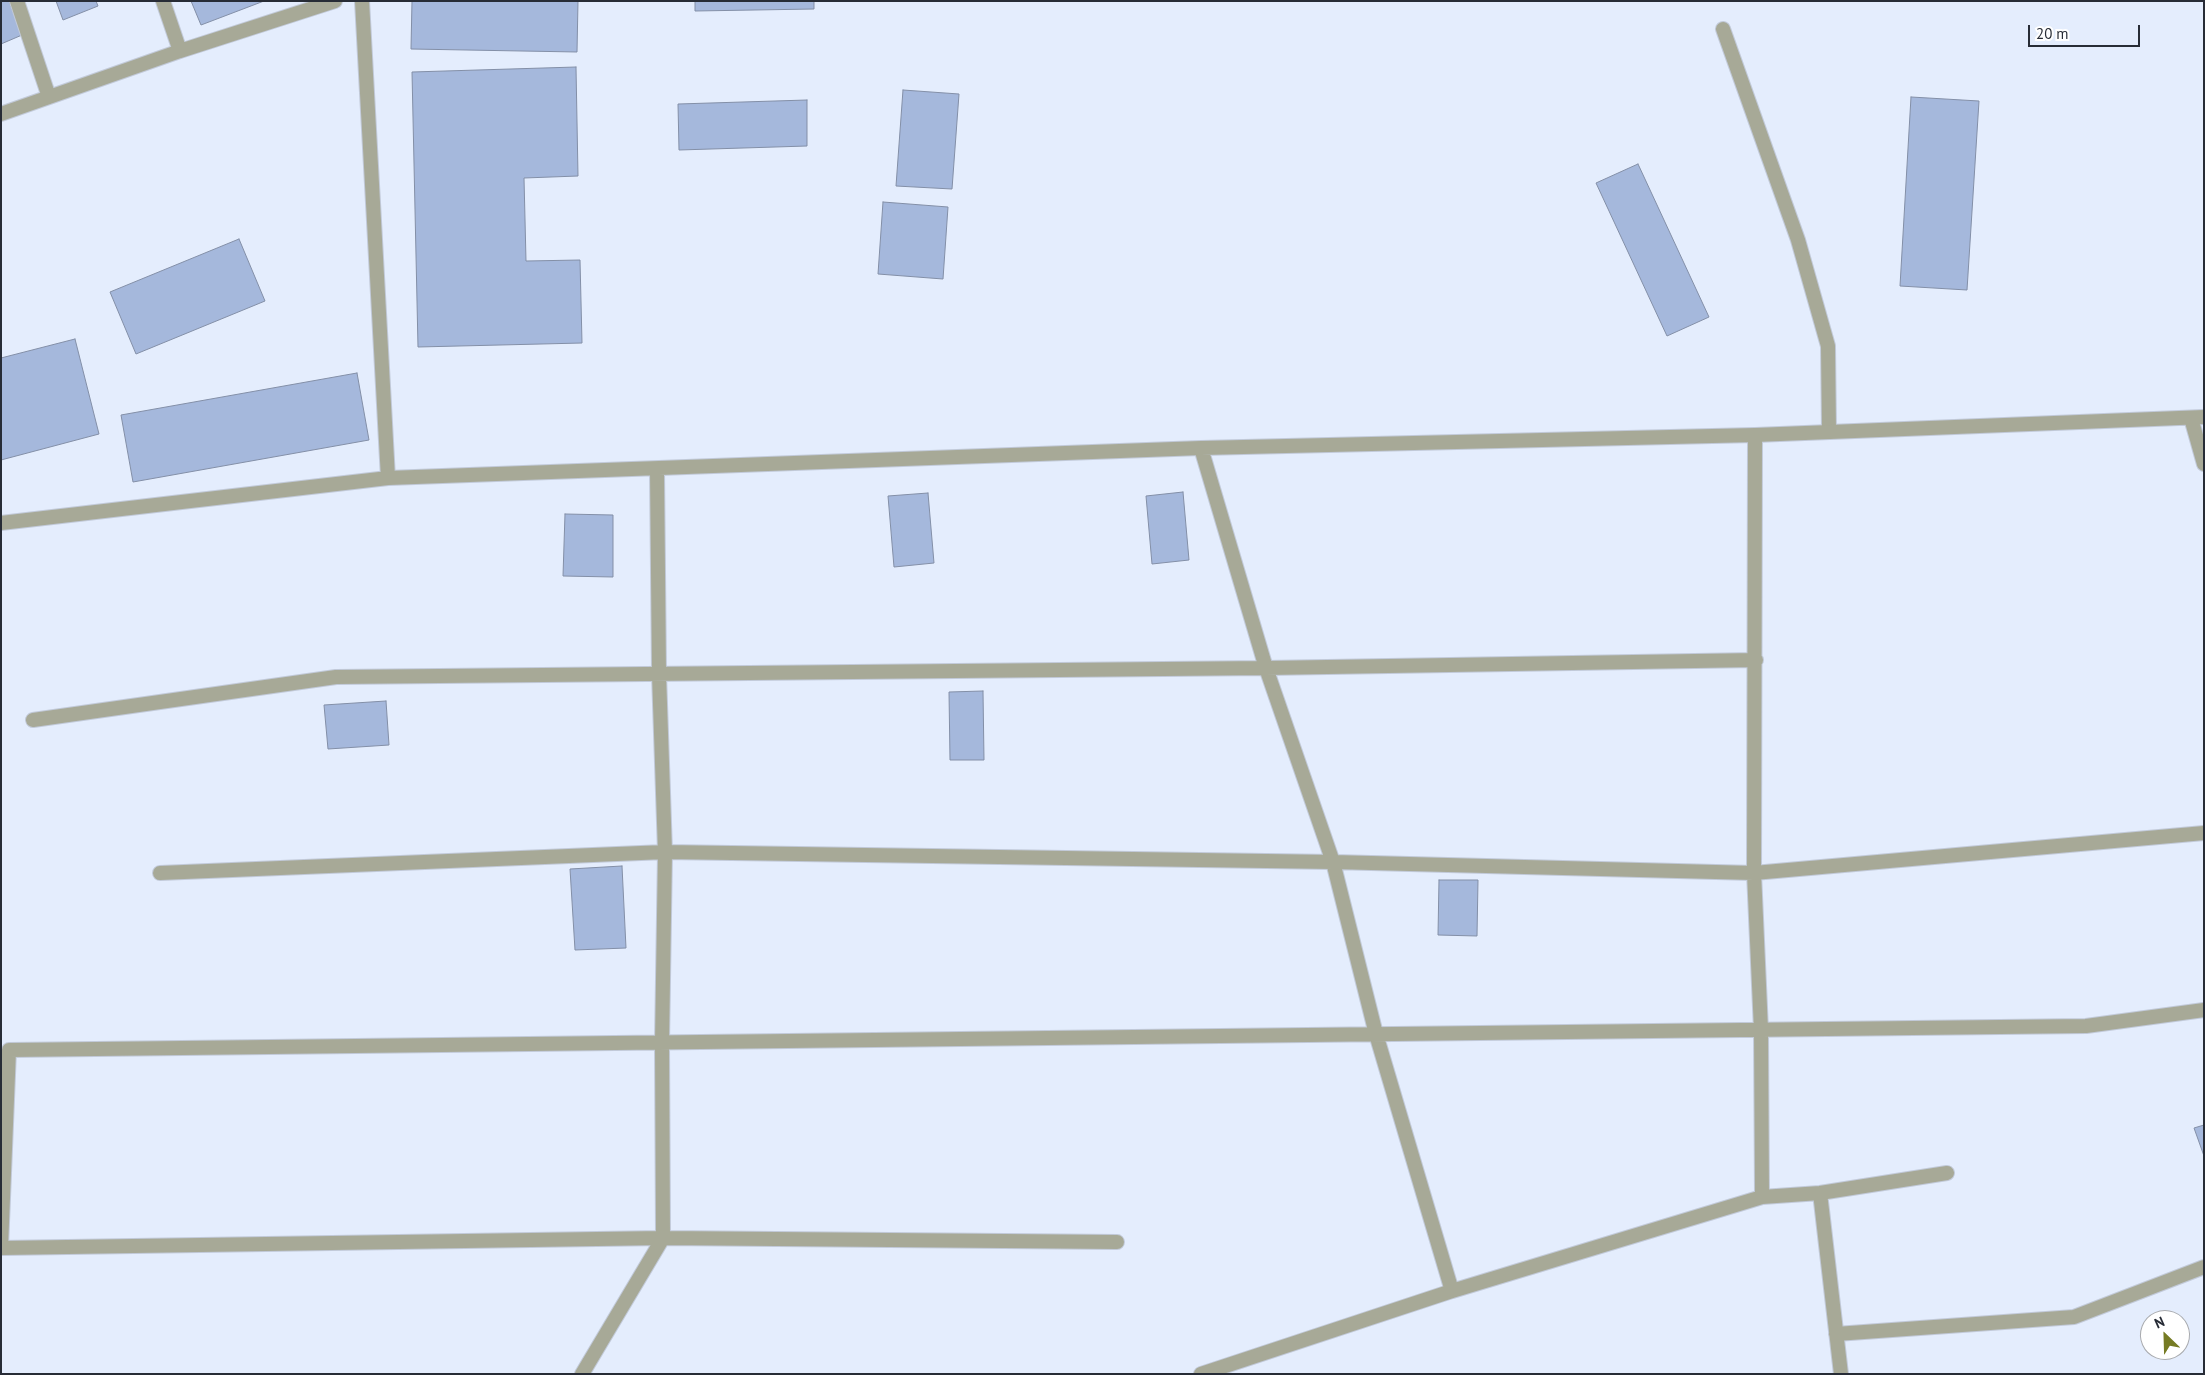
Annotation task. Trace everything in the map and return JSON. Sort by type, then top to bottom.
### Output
[{"type":"street","points":[[17,1],[49,96]]},
{"type":"street","points":[[163,1],[180,51]]},
{"type":"street","points":[[1,114],[303,6],[335,1]]},
{"type":"street","points":[[362,1],[388,478]]},
{"type":"street","points":[[1723,29],[1798,240],[1828,346],[1829,432]]},
{"type":"street","points":[[1,523],[388,478],[1201,448],[1829,432],[2197,417],[2204,464]]},
{"type":"street","points":[[1755,434],[1756,660],[1754,873],[1761,1030],[1762,1197]]},
{"type":"street","points":[[1201,448],[1266,668],[1333,862],[1376,1034],[1452,1292]]},
{"type":"street","points":[[582,1374],[663,1238],[662,1043],[665,852],[659,674],[657,469]]},
{"type":"street","points":[[33,720],[336,677],[1266,668],[1756,660]]},
{"type":"street","points":[[160,873],[665,852],[1333,862],[1754,873],[2204,833]]},
{"type":"street","points":[[1117,1242],[663,1238],[1,1247],[9,1050],[2086,1026],[2204,1010]]},
{"type":"street","points":[[1201,1374],[1452,1292],[1762,1197],[1820,1192],[1947,1173]]},
{"type":"street","points":[[1820,1192],[1841,1374]]},
{"type":"street","points":[[1836,1334],[2074,1317],[2204,1267]]},
{"type":"building","points":[[1,1],[9,1],[22,35],[1,44]]},
{"type":"building","points":[[56,1],[96,1],[98,6],[63,20]]},
{"type":"building","points":[[191,1],[264,1],[201,25]]},
{"type":"building","points":[[412,1],[578,1],[577,52],[411,49]]},
{"type":"building","points":[[695,1],[814,1],[814,9],[695,11]]},
{"type":"building","points":[[576,67],[578,176],[524,178],[526,261],[580,260],[582,343],[418,347],[412,72]]},
{"type":"building","points":[[903,90],[959,94],[952,189],[896,186]]},
{"type":"building","points":[[1911,97],[1979,101],[1967,290],[1900,286]]},
{"type":"building","points":[[807,100],[807,146],[679,150],[678,104]]},
{"type":"building","points":[[1638,164],[1709,317],[1667,336],[1596,183]]},
{"type":"building","points":[[883,202],[948,207],[943,279],[878,274]]},
{"type":"building","points":[[239,239],[265,301],[136,354],[110,292]]},
{"type":"building","points":[[75,339],[99,434],[1,460],[1,358]]},
{"type":"building","points":[[357,373],[369,440],[133,482],[121,415]]},
{"type":"building","points":[[1183,492],[1189,560],[1152,564],[1146,496]]},
{"type":"building","points":[[928,493],[934,563],[894,567],[888,496]]},
{"type":"building","points":[[565,514],[613,515],[613,577],[563,576]]},
{"type":"building","points":[[983,691],[984,760],[950,760],[949,692]]},
{"type":"building","points":[[386,701],[389,745],[328,749],[324,705]]},
{"type":"building","points":[[622,866],[626,948],[575,950],[570,869]]},
{"type":"building","points":[[1439,880],[1478,880],[1477,936],[1438,935]]},
{"type":"building","points":[[2204,1125],[2204,1156],[2194,1128]]}]
